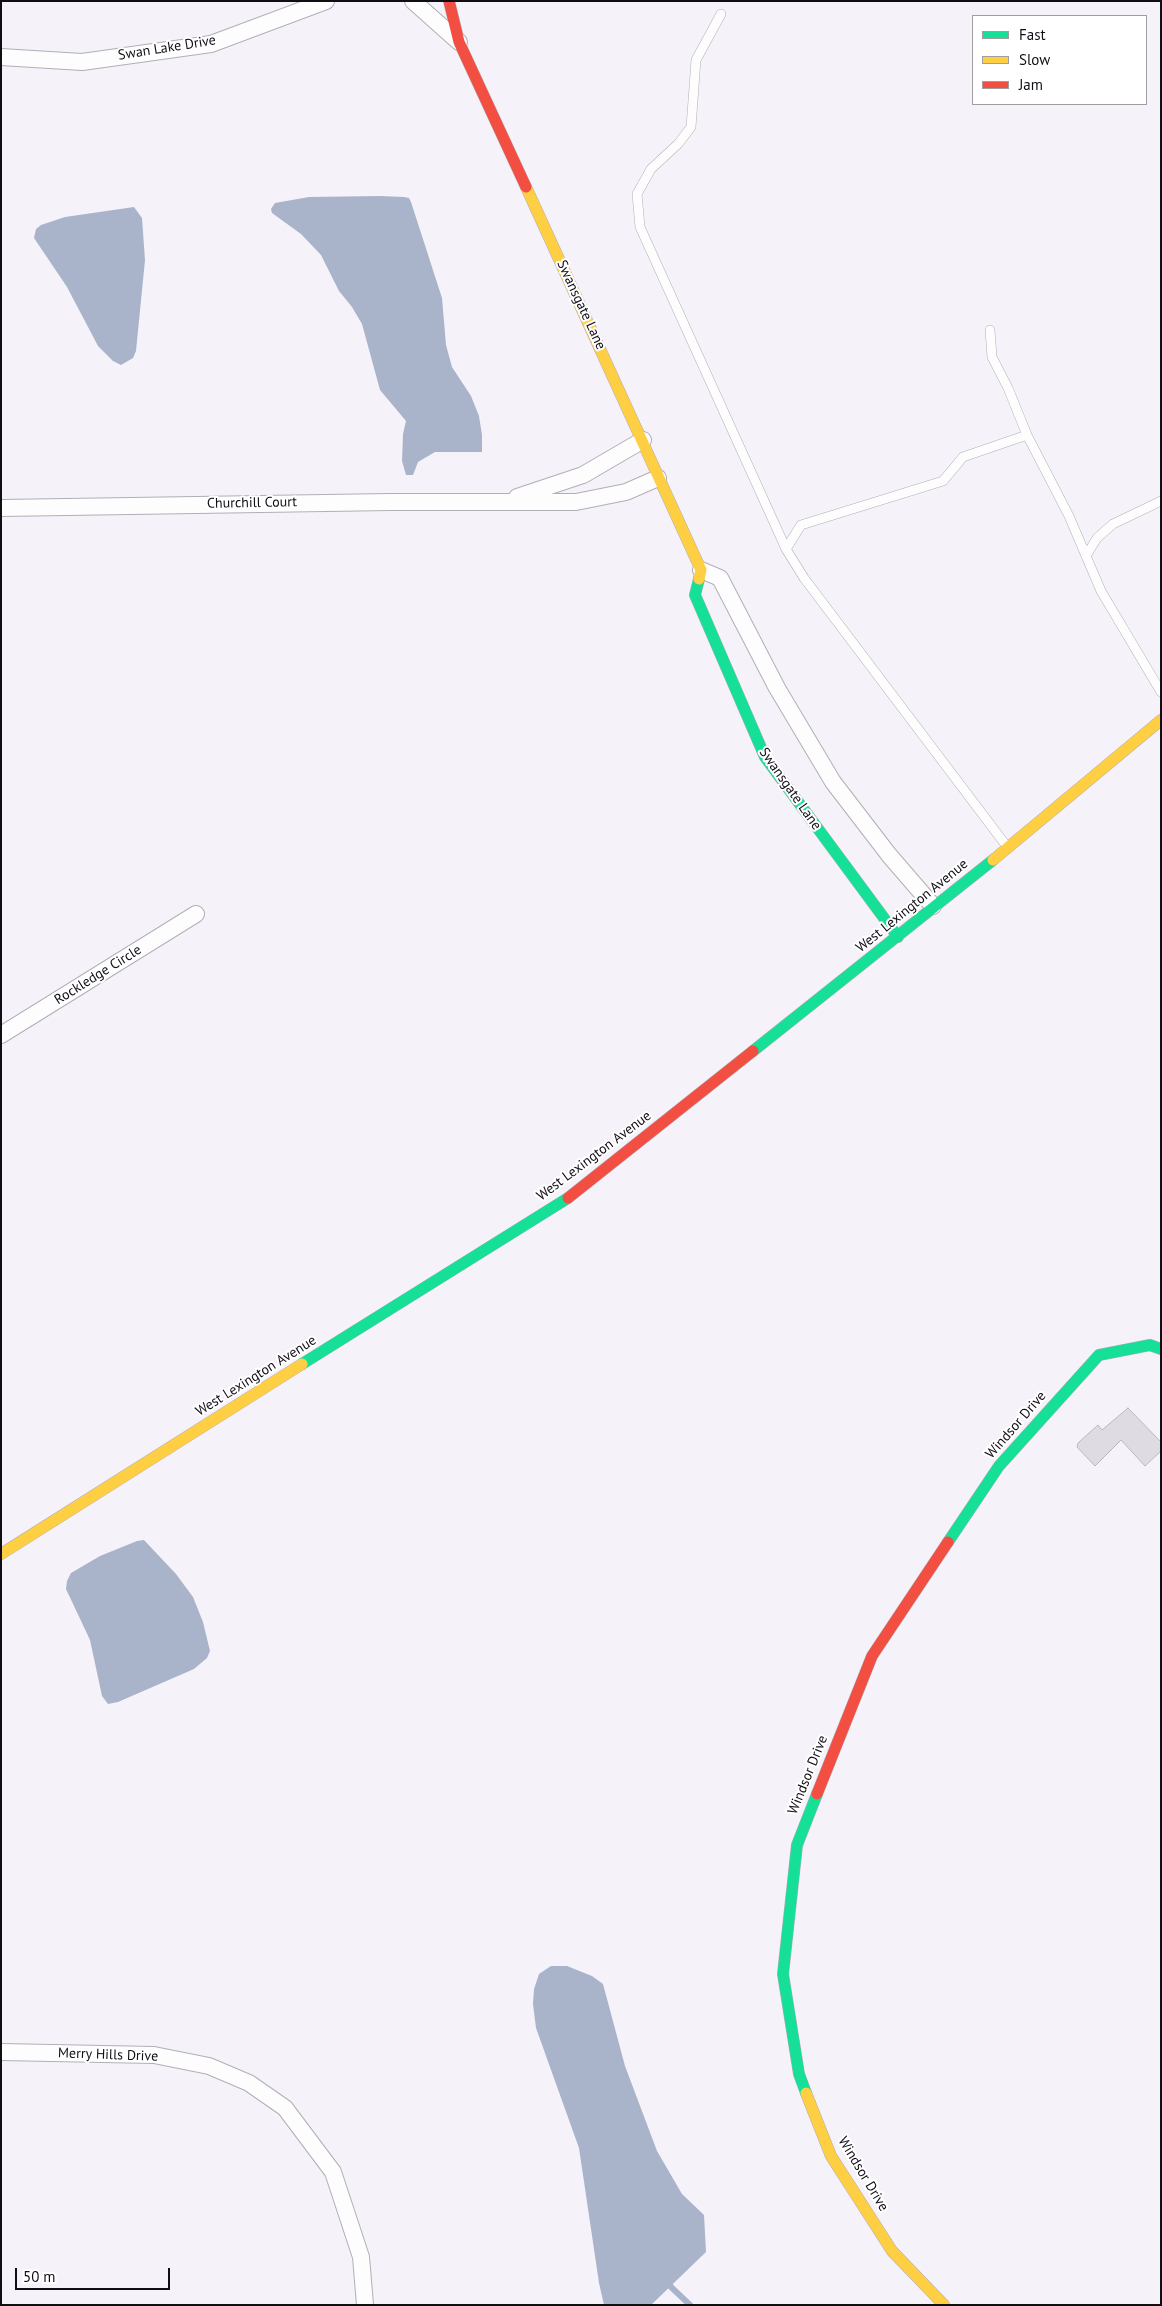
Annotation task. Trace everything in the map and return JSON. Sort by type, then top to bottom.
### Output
[{"type":"street","name":"Swan Lake Drive","points":[[1,57],[82,62],[211,44],[326,1]]},
{"type":"street","name":"Swansgate Lane","points":[[414,1],[459,42]]},
{"type":"street","name":"Swansgate Lane","points":[[449,1],[459,42],[701,570],[695,595],[765,757],[898,937]]},
{"type":"street","name":"Churchill Court","points":[[503,502],[583,475],[643,440]]},
{"type":"street","name":"Churchill Court","points":[[1,508],[357,502],[576,502],[626,492],[658,478]]},
{"type":"street","points":[[701,570],[720,578],[777,688],[833,782],[889,855],[933,906]]},
{"type":"street","name":"West Lexington Avenue","points":[[1,1554],[572,1195],[898,937],[933,906],[1009,848],[1161,720]]},
{"type":"street","name":"Rockledge Circle","points":[[1,1035],[196,914]]},
{"type":"street","name":"Windsor Drive","points":[[944,2305],[892,2251],[831,2156],[799,2074],[783,1974],[797,1845],[872,1656],[999,1466],[1099,1355],[1150,1345],[1161,1349]]},
{"type":"street","name":"Merry Hills Drive","points":[[1,2052],[154,2055],[210,2066],[249,2083],[278,2103],[285,2108],[333,2172],[361,2257],[365,2305]]},
{"type":"lane","points":[[721,14],[696,60],[691,127],[678,144],[651,169],[636,194],[640,227],[786,549],[804,578],[1009,848]]},
{"type":"lane","points":[[990,330],[992,357],[1008,388],[1027,435],[1070,516],[1101,591],[1161,692]]},
{"type":"lane","points":[[786,549],[801,525],[943,481],[963,457],[1027,435]]},
{"type":"lane","points":[[1086,556],[1097,538],[1113,524],[1161,501]]},
{"type":"water","points":[[309,197],[404,197],[409,198],[411,202],[442,298],[446,345],[452,367],[471,396],[479,416],[482,435],[482,452],[435,452],[418,462],[413,475],[406,475],[402,461],[403,434],[406,421],[380,390],[362,324],[352,307],[339,291],[321,255],[301,234],[272,213],[271,209],[275,203]]},
{"type":"water","points":[[134,207],[142,218],[145,260],[136,351],[133,358],[121,365],[113,361],[98,346],[67,287],[34,238],[36,229],[41,225],[65,217]]},
{"type":"water","points":[[144,1540],[176,1574],[193,1597],[203,1622],[210,1651],[207,1658],[194,1669],[118,1702],[108,1704],[102,1696],[90,1640],[66,1589],[67,1581],[71,1573],[100,1556]]},
{"type":"water","points":[[551,1966],[567,1966],[592,1976],[603,1984],[625,2066],[657,2151],[682,2194],[704,2215],[706,2252],[651,2305],[604,2305],[579,2148],[536,2028],[533,2004],[534,1989],[539,1974]]},
{"type":"building","points":[[1128,1408],[1161,1442],[1161,1451],[1145,1466],[1121,1440],[1095,1466],[1077,1447],[1078,1443],[1098,1425],[1102,1430]]},
{"type":"waterway","points":[[668,2280],[671,2287],[690,2305]]},
{"type":"traffic: fast","points":[[699,579],[695,595],[765,757],[898,937]]},
{"type":"traffic: fast","points":[[753,1051],[993,860]]},
{"type":"traffic: fast","points":[[302,1364],[568,1198]]},
{"type":"traffic: fast","points":[[948,1542],[999,1466],[1099,1355],[1150,1345],[1161,1349]]},
{"type":"traffic: fast","points":[[806,2093],[799,2074],[783,1974],[797,1845],[817,1794]]},
{"type":"traffic: slow","points":[[526,187],[701,570],[699,579]]},
{"type":"traffic: slow","points":[[993,860],[1161,720]]},
{"type":"traffic: slow","points":[[1,1554],[302,1364]]},
{"type":"traffic: slow","points":[[806,2093],[831,2156],[892,2251],[944,2305]]},
{"type":"traffic: jam","points":[[449,1],[459,42],[526,187]]},
{"type":"traffic: jam","points":[[568,1198],[753,1051]]},
{"type":"traffic: jam","points":[[817,1794],[872,1656],[948,1542]]}]
